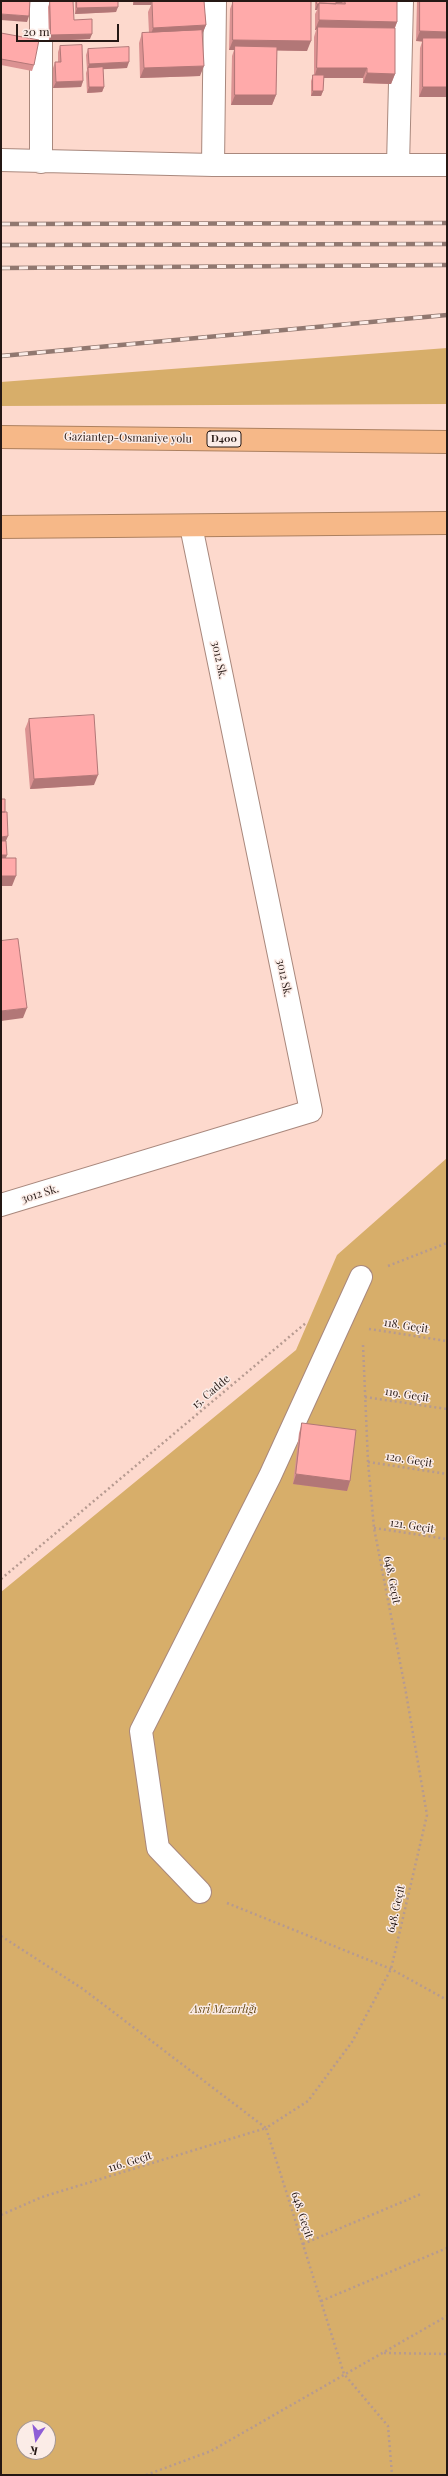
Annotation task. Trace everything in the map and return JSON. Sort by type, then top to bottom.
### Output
[{"type":"highway","name":"Gaziantep-Osmaniye yolu","points":[[1,437],[447,442]]},
{"type":"highway","points":[[1,527],[447,523]]},
{"type":"street","points":[[41,1],[41,162]]},
{"type":"street","points":[[213,165],[215,1]]},
{"type":"street","points":[[398,165],[402,1]]},
{"type":"street","points":[[1,160],[213,165],[447,164]]},
{"type":"street","name":"3012 Sk.","points":[[1,1206],[311,1112],[191,526]]},
{"type":"street","points":[[200,1892],[158,1848],[141,1731],[270,1476],[361,1277]]},
{"type":"path","points":[[361,1277],[447,1243]]},
{"type":"path","name":"15. Cadde","points":[[1,1579],[312,1318]]},
{"type":"path","name":"118. Geçit","points":[[363,1328],[447,1341]]},
{"type":"path","name":"648. Geçit","points":[[363,1343],[368,1462],[374,1528],[406,1693],[427,1815],[391,1969],[352,2042],[308,2101],[266,2128],[344,2374],[388,2426],[392,2475]]},
{"type":"path","name":"119. Geçit","points":[[365,1397],[447,1409]]},
{"type":"path","name":"120. Geçit","points":[[368,1462],[447,1474]]},
{"type":"path","name":"121. Geçit","points":[[374,1528],[447,1539]]},
{"type":"path","points":[[200,1892],[391,1969],[447,2000]]},
{"type":"path","points":[[1,1936],[82,1989],[266,2128]]},
{"type":"path","name":"116. Geçit","points":[[1,2215],[42,2197],[266,2128]]},
{"type":"path","points":[[303,2244],[421,2194]]},
{"type":"path","points":[[321,2301],[447,2248]]},
{"type":"path","points":[[146,2475],[211,2451],[447,2316]]},
{"type":"path","points":[[382,2353],[447,2354]]},
{"type":"green space","points":[[447,348],[447,404],[1,406],[1,382]]},
{"type":"green space","name":"Asri Mezarlığı","points":[[447,1158],[447,2475],[1,2475],[1,1592],[296,1350],[337,1255]]},
{"type":"building","points":[[1,1],[30,1],[29,16],[1,14]]},
{"type":"building","points":[[50,1],[73,1],[74,20],[92,19],[92,34],[51,35]]},
{"type":"building","points":[[77,1],[118,1],[118,7],[77,8]]},
{"type":"building","points":[[204,1],[206,25],[153,28],[152,2]]},
{"type":"building","points":[[233,1],[311,1],[311,41],[233,40]]},
{"type":"building","points":[[317,1],[336,1],[336,4],[317,4]]},
{"type":"building","points":[[345,1],[397,1],[397,22],[319,20],[319,3],[345,4]]},
{"type":"building","points":[[420,1],[447,1],[447,32],[420,31]]},
{"type":"building","points":[[318,27],[395,28],[395,74],[367,73],[367,68],[317,68]]},
{"type":"building","points":[[202,30],[204,66],[144,68],[142,33]]},
{"type":"building","points":[[1,33],[39,40],[34,65],[1,59]]},
{"type":"building","points":[[423,38],[447,38],[447,87],[423,87]]},
{"type":"building","points":[[82,45],[83,81],[56,82],[55,62],[61,62],[60,46]]},
{"type":"building","points":[[235,46],[277,47],[276,95],[235,95]]},
{"type":"building","points":[[129,47],[129,62],[89,64],[88,49]]},
{"type":"building","points":[[103,67],[104,87],[89,87],[88,68]]},
{"type":"building","points":[[313,75],[324,75],[323,91],[313,91]]},
{"type":"building","points":[[94,715],[98,775],[34,779],[29,719]]},
{"type":"building","points":[[1,799],[5,799],[5,812],[1,812]]},
{"type":"building","points":[[1,812],[7,812],[8,836],[1,837]]},
{"type":"building","points":[[1,841],[6,841],[7,855],[1,855]]},
{"type":"building","points":[[1,858],[16,858],[16,876],[1,876]]},
{"type":"building","points":[[18,939],[27,1008],[1,1011],[1,941]]},
{"type":"building","points":[[302,1423],[356,1430],[350,1481],[296,1474]]},
{"type":"railway","points":[[1,224],[447,223]]},
{"type":"railway","points":[[1,245],[447,244]]},
{"type":"railway","points":[[1,268],[447,265]]},
{"type":"railway","points":[[1,356],[447,315]]}]
